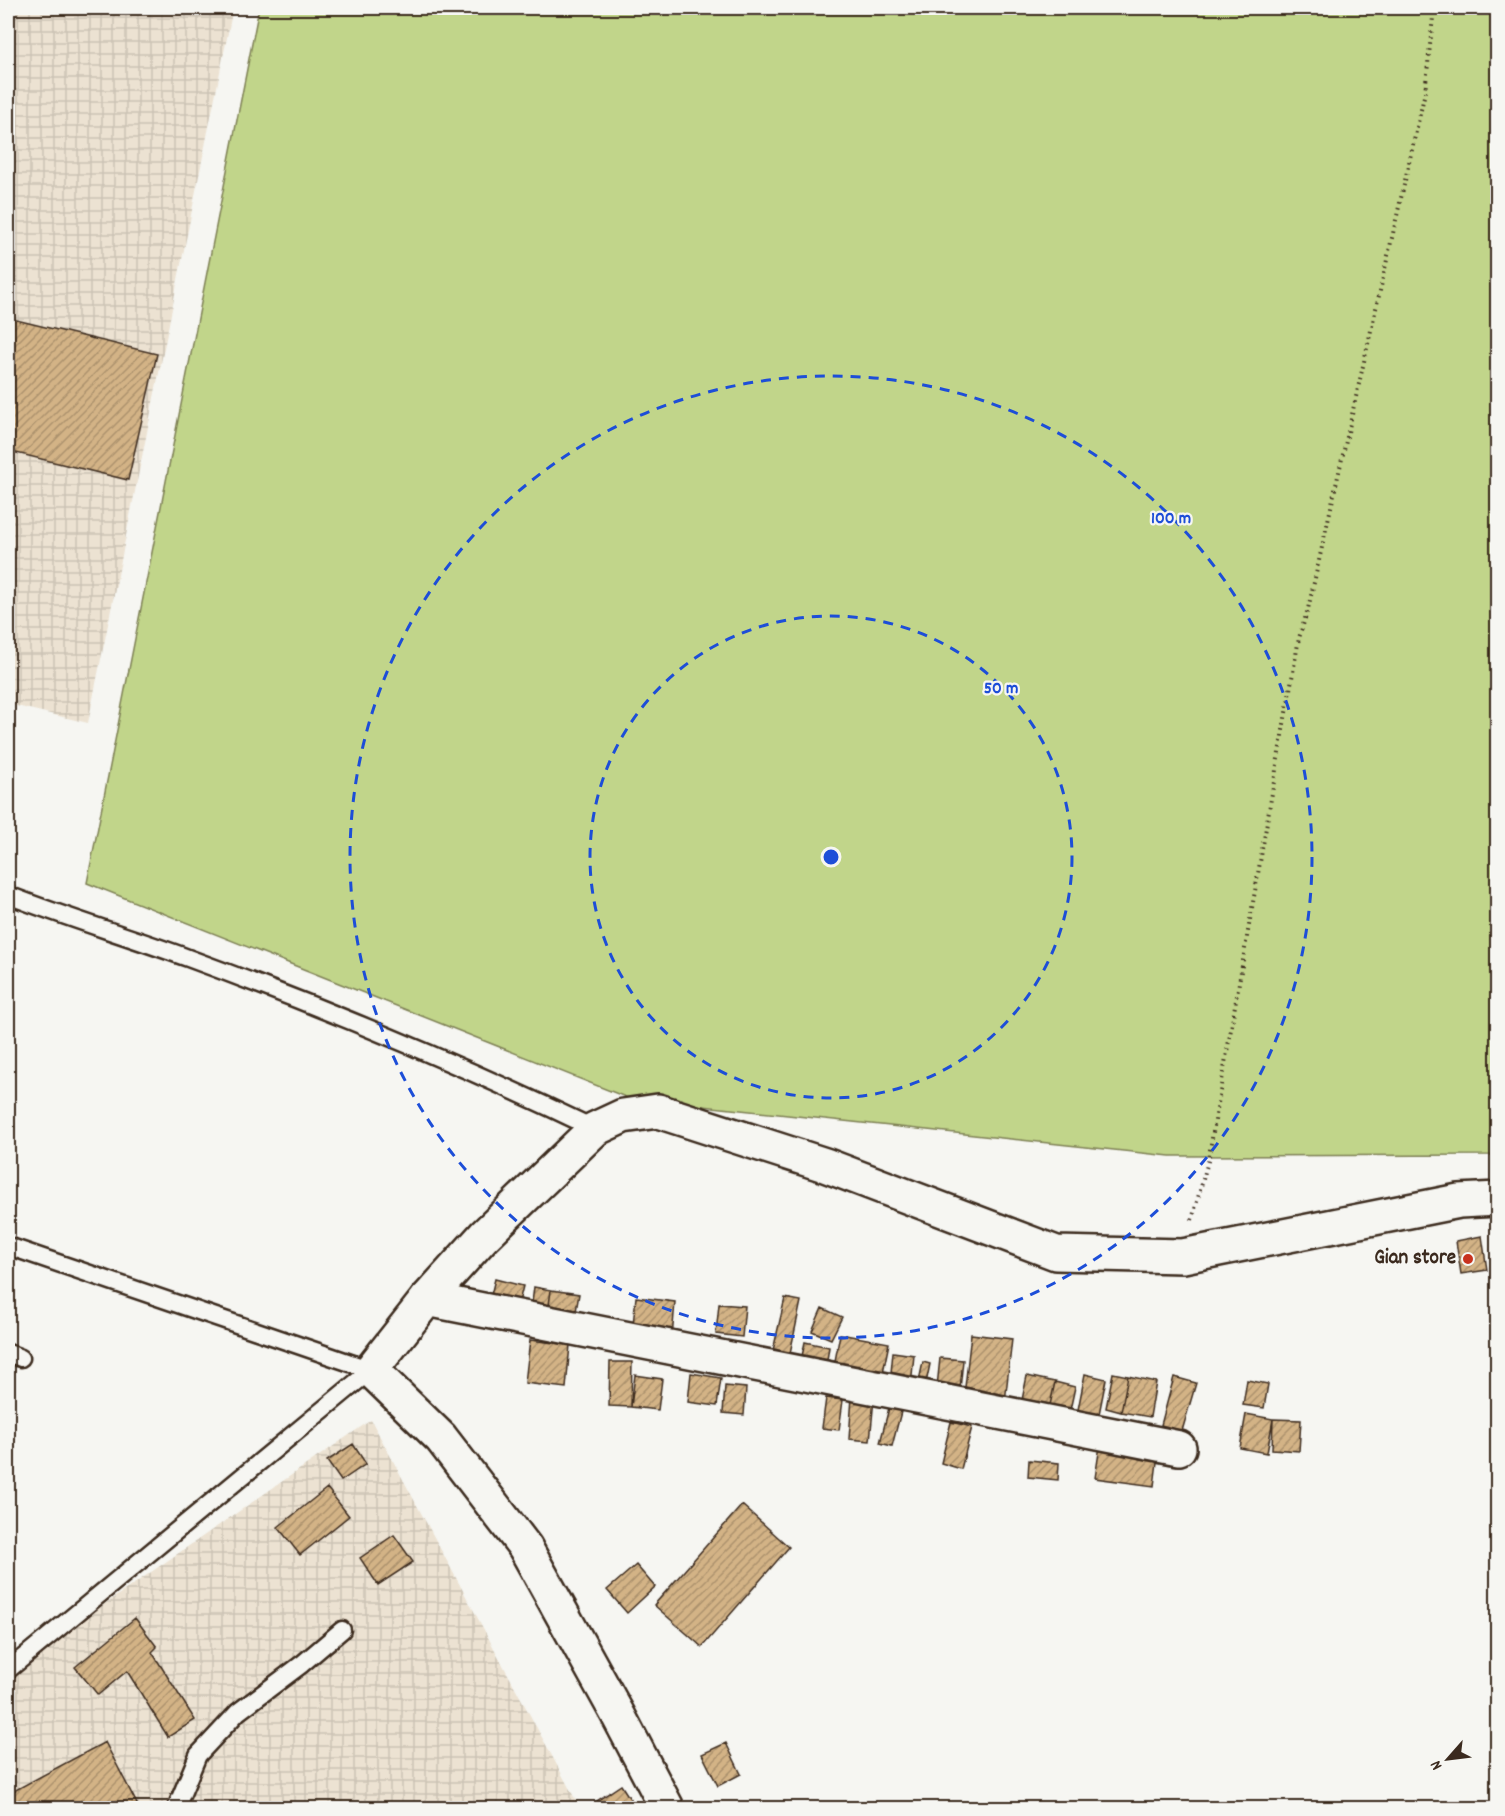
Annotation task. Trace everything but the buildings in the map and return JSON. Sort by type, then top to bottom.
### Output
[{"type":"street","points":[[667,1809],[525,1547],[441,1438],[371,1371],[427,1299],[484,1236],[595,1129],[623,1116],[658,1111],[825,1165],[1056,1253],[1183,1256],[1459,1201],[1497,1199]]},
{"type":"street","points":[[427,1299],[1179,1448]]},
{"type":"lane","points":[[8,895],[187,958],[351,1020],[507,1086],[595,1129]]},
{"type":"lane","points":[[8,1246],[371,1371]]},
{"type":"lane","points":[[8,1670],[371,1371]]},
{"type":"lane","points":[[176,1809],[198,1755],[238,1712],[302,1664],[342,1630]]},
{"type":"path","points":[[1183,1256],[1208,1161],[1299,638],[1311,598],[1425,92],[1434,8]]},
{"type":"shaded area","points":[[8,8],[233,8],[88,723],[8,704]]},
{"type":"shaded area","points":[[371,1420],[580,1808],[8,1808],[8,1671]]},
{"type":"green space","points":[[259,8],[1497,8],[1497,1155],[1170,1156],[628,1098],[87,883]]},
{"type":"place","name":"Gian store","points":[[1468,1259]]}]
